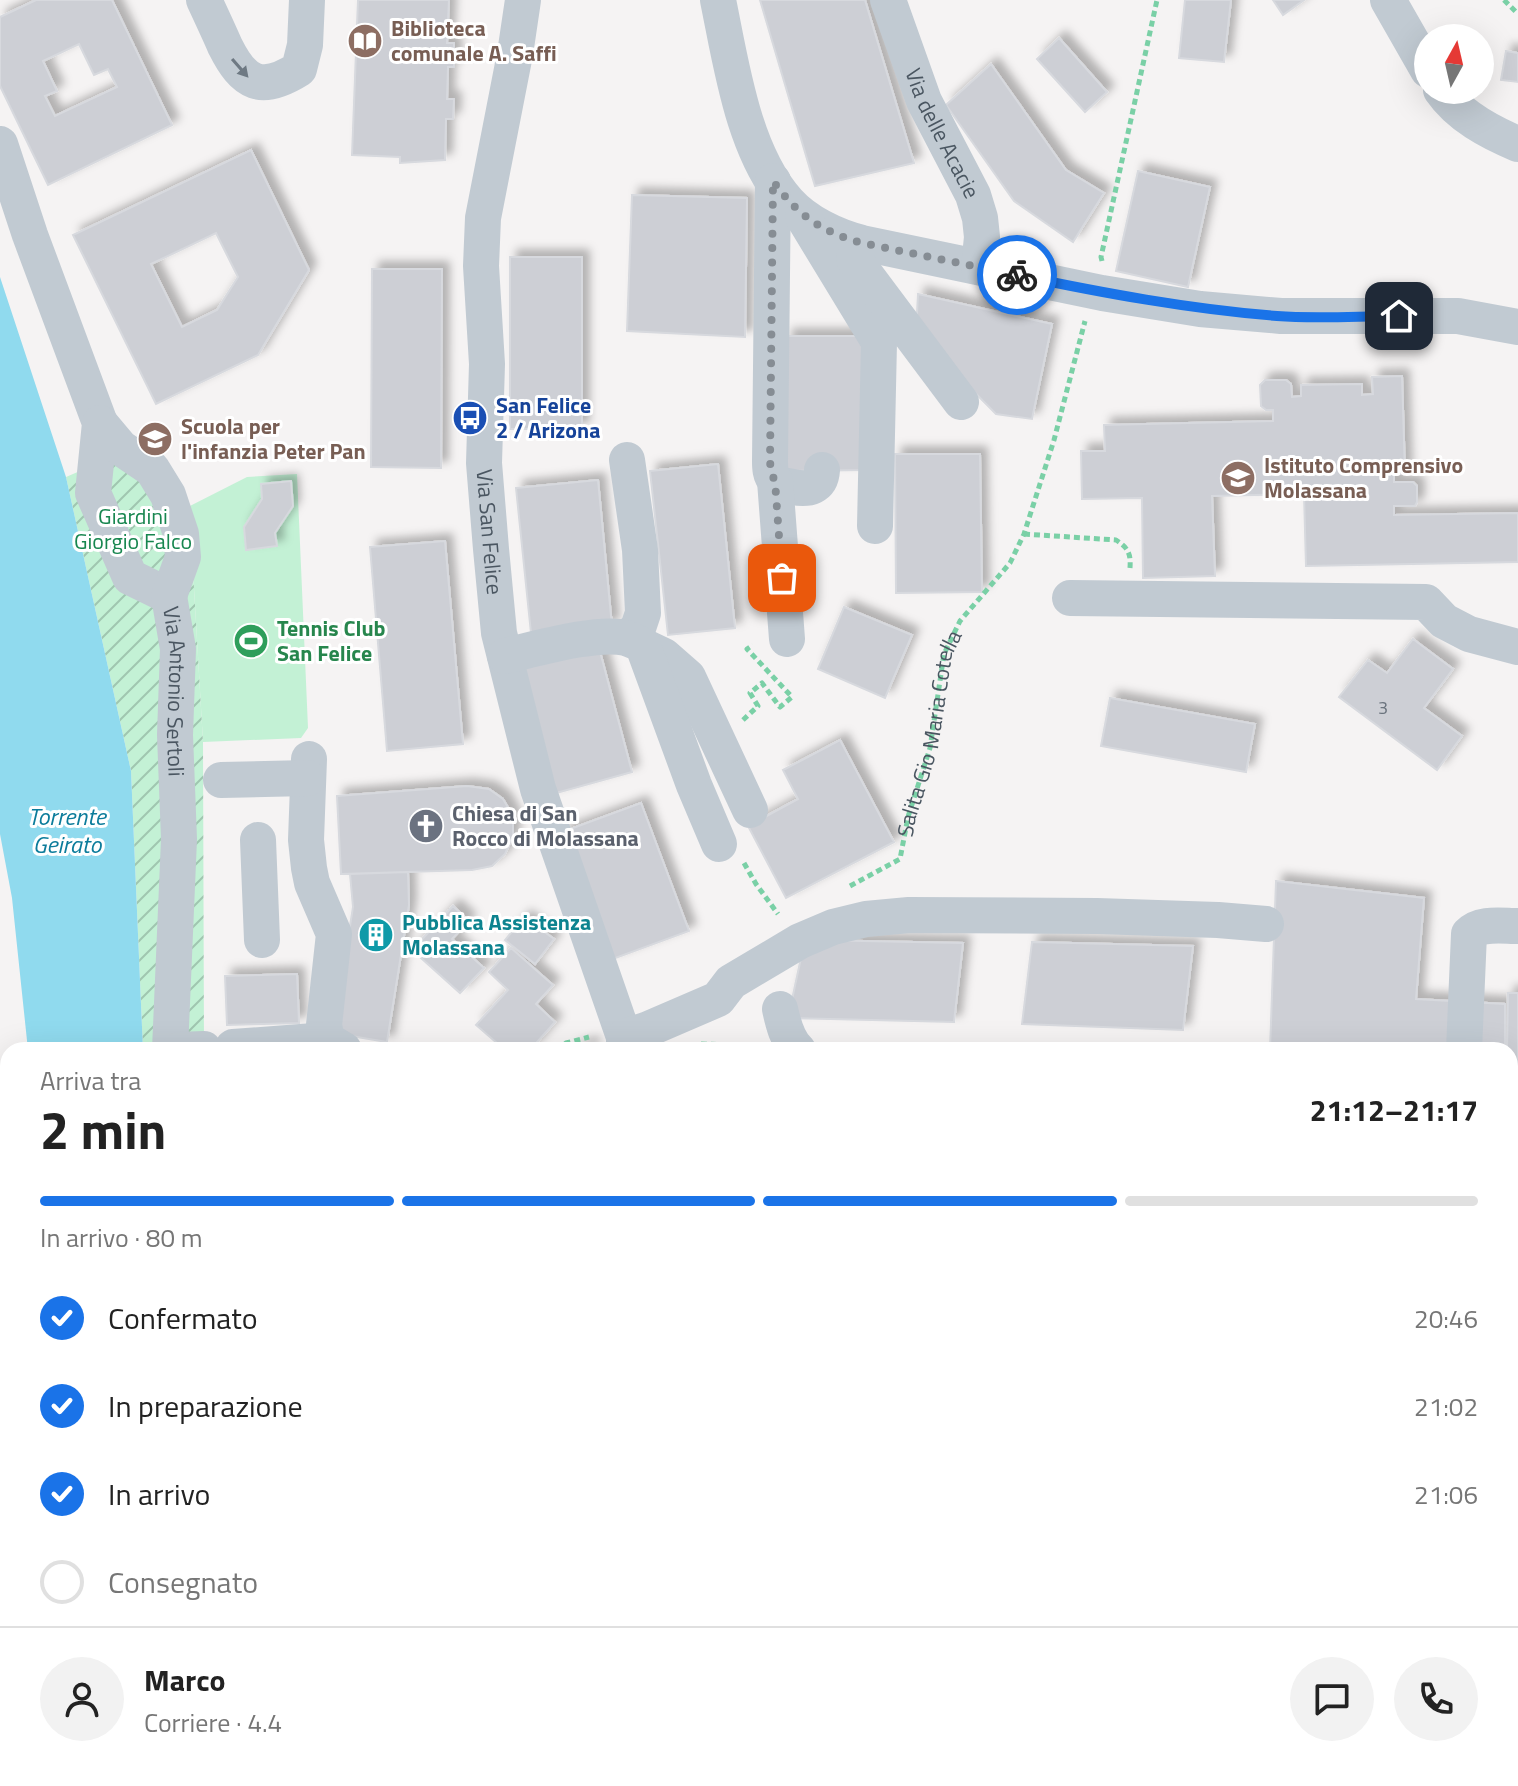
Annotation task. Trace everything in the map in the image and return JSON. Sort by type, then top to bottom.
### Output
[{"type":"street","points":[[204,0],[241,73],[251,80],[265,83],[299,69],[305,45],[307,0]]},
{"type":"street","name":"Via San Felice","points":[[523,0],[483,218],[481,266],[487,364],[484,463],[499,633],[538,789],[624,1042]]},
{"type":"street","points":[[718,0],[736,94],[760,159],[787,201],[801,214],[838,236],[1102,293],[1221,311],[1281,316],[1458,316],[1518,327]]},
{"type":"street","name":"Via delle Acacie","points":[[888,0],[924,101],[973,195],[982,237],[979,267]]},
{"type":"street","points":[[1388,0],[1414,46]]},
{"type":"street","points":[[1453,104],[1474,121],[1518,144]]},
{"type":"street","name":"Via Antonio Sertoli","points":[[0,144],[30,235],[100,423],[93,493],[130,577],[169,596],[178,649],[175,735],[179,839],[195,1042]]},
{"type":"street","points":[[773,181],[770,461],[775,481],[786,632]]},
{"type":"street","points":[[801,214],[879,342],[875,526]]},
{"type":"street","points":[[838,236],[961,402]]},
{"type":"street","points":[[100,423],[121,448],[152,469],[168,495],[181,534],[183,557],[169,596]]},
{"type":"street","points":[[627,460],[640,550],[643,613],[635,642],[694,785],[730,851]]},
{"type":"street","points":[[775,481],[810,489],[822,479],[822,470]]},
{"type":"street","points":[[1070,598],[1426,602],[1444,621],[1469,634],[1518,647]]},
{"type":"street","points":[[505,656],[578,640],[612,637],[635,642],[664,656],[688,677],[750,810]]},
{"type":"street","points":[[221,780],[309,768],[306,840],[312,883],[334,934],[324,1025],[333,1042]]},
{"type":"street","points":[[262,940],[242,840],[306,840]]},
{"type":"street","points":[[626,1042],[646,1030],[691,1026],[731,982],[800,941],[833,927],[866,919],[909,915],[1097,916],[1266,924]]},
{"type":"street","points":[[1464,1042],[1469,934],[1480,926],[1518,926]]},
{"type":"street","points":[[780,1009],[794,1042]]},
{"type":"path","points":[[1101,257],[1157,0]]},
{"type":"path","points":[[1504,0],[1518,14]]},
{"type":"path","name":"Salita Gio Maria Cotella","points":[[849,886],[900,859],[908,817],[930,748],[944,654],[960,621],[1010,563],[1024,534],[1054,440],[1088,306]]},
{"type":"path","points":[[1024,534],[1116,540],[1127,547],[1131,556],[1129,599]]},
{"type":"path","points":[[736,726],[758,706],[750,693],[762,683],[780,707],[792,697],[747,649],[786,632]]},
{"type":"path","points":[[730,851],[784,923]]},
{"type":"path","points":[[691,1026],[767,1042]]},
{"type":"green space","name":"Giardini Giorgio Falco","points":[[154,447],[184,509],[192,554],[203,742],[204,1042],[143,1042],[131,771],[66,477],[131,449]]},
{"type":"green space","name":"Tennis Club San Felice","points":[[297,474],[308,728],[301,738],[203,742],[192,554],[184,509],[247,477]]},
{"type":"water","name":"Torrente Geirato","points":[[0,277],[66,477],[131,771],[143,1042],[27,1042],[12,898],[0,834]]},
{"type":"building","points":[[36,0],[112,0],[172,125],[48,185],[0,86],[0,17]],"holes":[[[79,44],[94,75],[108,69],[117,87],[55,116],[45,96],[57,91],[43,61]]]},
{"type":"building","points":[[358,0],[449,0],[447,43],[454,43],[454,67],[448,67],[447,99],[454,99],[453,119],[446,119],[445,160],[400,163],[400,157],[352,155]]},
{"type":"building","points":[[760,0],[865,0],[914,163],[815,186]]},
{"type":"building","points":[[1185,0],[1231,0],[1224,62],[1179,58]]},
{"type":"building","points":[[1273,0],[1304,0],[1283,15]]},
{"type":"building","points":[[1059,38],[1107,92],[1085,112],[1037,59]]},
{"type":"building","points":[[1506,51],[1518,53],[1518,82],[1501,80]]},
{"type":"building","points":[[991,64],[1066,170],[1104,193],[1073,242],[1014,201],[946,105]]},
{"type":"building","points":[[251,150],[309,270],[258,355],[156,404],[73,235]],"holes":[[[216,233],[238,277],[217,310],[182,327],[151,264]]]},
{"type":"building","points":[[1138,171],[1210,187],[1188,287],[1116,271]]},
{"type":"building","points":[[632,195],[747,198],[745,337],[627,331]]},
{"type":"building","points":[[510,257],[582,257],[582,429],[510,429]]},
{"type":"building","points":[[372,269],[442,269],[441,468],[371,467]]},
{"type":"building","points":[[918,294],[1052,324],[1032,419],[996,414],[916,333]]},
{"type":"building","points":[[786,336],[868,336],[869,470],[786,471]]},
{"type":"building","name":"Istituto Comprensivo Molassana","points":[[1402,376],[1405,473],[1394,474],[1394,482],[1413,482],[1417,486],[1417,502],[1415,506],[1394,506],[1394,515],[1518,513],[1518,562],[1306,566],[1304,494],[1212,496],[1215,576],[1143,578],[1142,498],[1082,499],[1081,451],[1105,451],[1104,425],[1273,421],[1273,410],[1261,406],[1260,385],[1265,380],[1286,380],[1291,384],[1292,397],[1301,396],[1301,385],[1362,384],[1362,395],[1373,394],[1372,377]]},
{"type":"building","points":[[895,454],[980,454],[982,592],[896,593]]},
{"type":"building","points":[[718,464],[735,628],[668,635],[650,471]]},
{"type":"building","points":[[598,480],[612,626],[531,633],[516,488]]},
{"type":"building","points":[[291,481],[293,506],[275,533],[277,546],[246,550],[244,527],[262,499],[261,484]]},
{"type":"building","points":[[445,541],[463,744],[387,751],[370,547]]},
{"type":"building","points":[[844,607],[912,635],[885,698],[818,669]]},
{"type":"building","points":[[1413,639],[1453,669],[1424,708],[1462,736],[1437,770],[1339,697],[1368,660],[1387,673]]},
{"type":"building","points":[[598,644],[632,772],[549,795],[514,666]]},
{"type":"building","points":[[1110,698],[1255,724],[1246,772],[1101,746]]},
{"type":"building","points":[[840,740],[894,842],[786,898],[748,826],[798,799],[783,770]]},
{"type":"building","name":"Chiesa di San Rocco di Molassana","points":[[467,786],[489,789],[503,799],[513,816],[513,836],[505,854],[492,866],[472,870],[341,874],[337,796]]},
{"type":"building","points":[[641,803],[689,931],[610,960],[562,832]]},
{"type":"building","name":"Pubblica Assistenza Molassana","points":[[408,872],[409,905],[387,1042],[333,1033],[353,907],[350,874]]},
{"type":"building","points":[[1276,881],[1424,898],[1416,999],[1505,1004],[1505,1042],[1270,1042]]},
{"type":"building","points":[[453,906],[469,921],[452,939],[484,968],[460,993],[412,950]]},
{"type":"building","points":[[524,917],[554,939],[535,964],[505,940]]},
{"type":"building","points":[[813,940],[963,943],[954,1022],[788,1018],[804,944]]},
{"type":"building","points":[[1032,942],[1193,946],[1183,1030],[1022,1024]]},
{"type":"building","points":[[511,948],[553,985],[536,1004],[555,1022],[537,1042],[496,1042],[476,1025],[508,990],[489,972]]},
{"type":"building","points":[[297,974],[299,1023],[227,1025],[225,976]]},
{"type":"building","points":[[1508,993],[1518,993],[1518,1042],[1507,1042]]},
{"type":"way so far","points":[[782,578],[775,481],[770,461],[773,181],[801,214],[838,236],[1017,275]]},
{"type":"place","name":"Biblioteca comunale A. Saffi","points":[[365,41]]},
{"type":"place","name":"San Felice 2 / Arizona","points":[[470,418]]},
{"type":"place","name":"Scuola per l'infanzia Peter Pan","points":[[155,439]]},
{"type":"place","name":"Istituto Comprensivo Molassana","points":[[1238,478]]},
{"type":"place","name":"Tennis Club San Felice","points":[[251,641]]},
{"type":"place","name":"Chiesa di San Rocco di Molassana","points":[[426,826]]},
{"type":"place","name":"Pubblica Assistenza Molassana","points":[[376,935]]},
{"type":"route","points":[[1017,275],[1200,309],[1281,316],[1399,316]]}]
